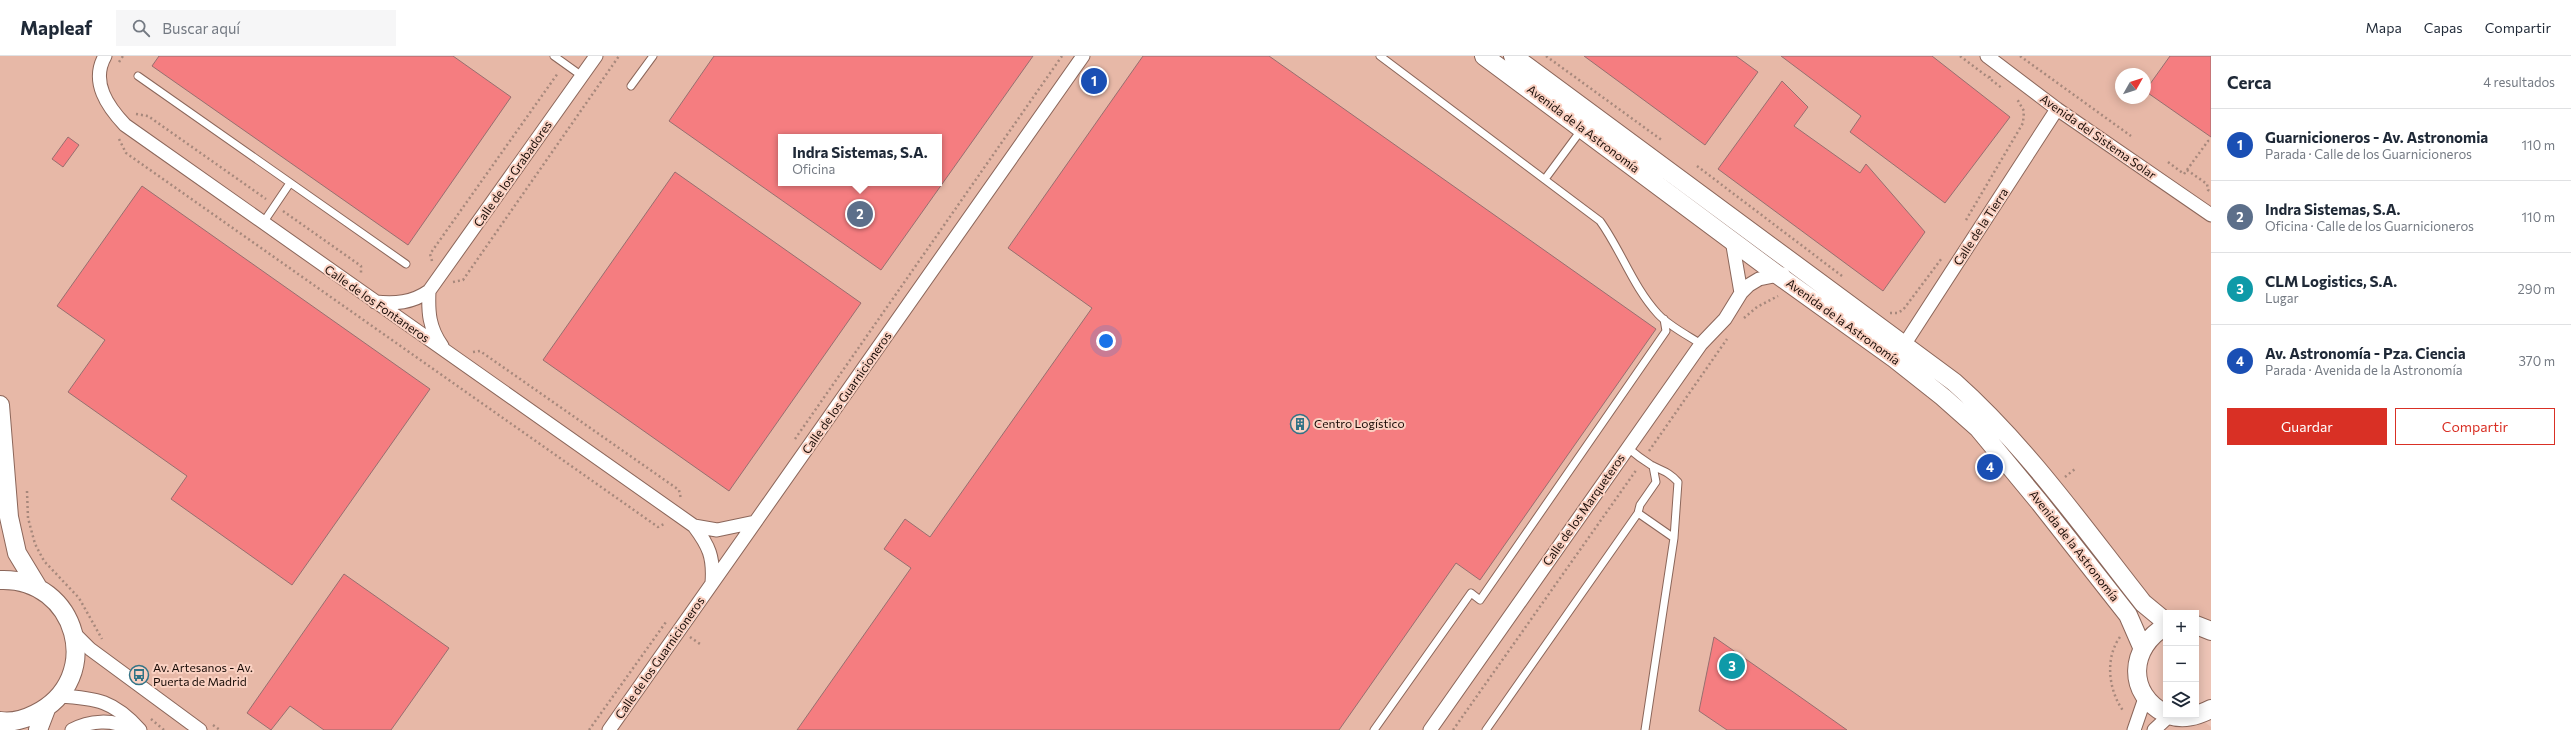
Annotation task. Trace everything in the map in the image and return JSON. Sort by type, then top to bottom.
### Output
[{"type":"street","name":"Calle de los Fontaneros","points":[[105,56],[100,74],[101,92],[110,109],[125,126],[694,526],[708,544],[714,565],[712,583]]},
{"type":"street","name":"Calle de los Grabadores","points":[[375,302],[402,302],[418,299],[429,291],[596,56]]},
{"type":"street","name":"Calle de los Guarnicioneros","points":[[609,730],[1084,56]]},
{"type":"street","name":"Avenida de la Astronomía","points":[[1484,56],[1778,275],[1914,373],[1978,428],[2128,616],[2142,647]]},
{"type":"street","name":"Avenida de la Astronomía","points":[[1513,56],[1954,382],[1992,417],[2018,444],[2143,603],[2163,620]]},
{"type":"street","name":"Avenida del Sistema Solar","points":[[1987,56],[2057,109],[2211,215]]},
{"type":"street","name":"Calle de la Tierra","points":[[1904,345],[2057,109]]},
{"type":"street","points":[[1732,240],[1741,293]]},
{"type":"street","name":"Calle de los Marqueteros","points":[[1430,730],[1701,344],[1725,319],[1741,293],[1759,279],[1805,271]]},
{"type":"street","points":[[429,291],[428,309],[431,328],[446,352]]},
{"type":"street","points":[[1859,334],[1887,346],[1904,345],[1903,354],[1914,373]]},
{"type":"street","points":[[0,406],[9,517],[17,553],[37,586]]},
{"type":"street","name":"Calle de los Fontaneros","points":[[694,526],[717,530],[755,522]]},
{"type":"street","points":[[0,580],[14,579],[37,586],[56,600],[69,620],[73,632],[75,661],[70,680],[59,696],[46,709],[26,718],[0,721]]},
{"type":"street","points":[[2199,626],[2211,631]]},
{"type":"street","points":[[2163,628],[2153,633],[2142,647],[2136,671],[2145,698],[2163,712]]},
{"type":"street","points":[[73,632],[90,649],[204,726]]},
{"type":"street","points":[[59,696],[92,698],[113,706],[140,730]]},
{"type":"street","points":[[2134,730],[2145,698]]},
{"type":"street","points":[[38,730],[46,709]]},
{"type":"street","points":[[2154,730],[2165,718]]},
{"type":"street","points":[[72,730],[83,724],[103,722],[130,730]]},
{"type":"lane","points":[[554,56],[582,76]]},
{"type":"lane","points":[[631,86],[653,56]]},
{"type":"lane","points":[[1380,56],[1600,221],[1615,242],[1636,283],[1659,315],[1701,344]]},
{"type":"lane","points":[[138,76],[406,264]]},
{"type":"lane","points":[[1545,179],[1582,128]]},
{"type":"lane","points":[[263,223],[290,183]]},
{"type":"lane","points":[[1374,730],[1471,593],[1480,600],[1666,331],[1664,319]]},
{"type":"lane","points":[[1628,448],[1653,466],[1660,468],[1678,482],[1674,538],[1645,730]]},
{"type":"lane","points":[[1486,730],[1638,513],[1640,505],[1656,482],[1653,466]]},
{"type":"lane","points":[[1638,513],[1674,538]]},
{"type":"path","points":[[116,67],[123,56]]},
{"type":"path","points":[[449,288],[453,282],[463,280],[619,56]]},
{"type":"path","points":[[793,445],[796,434],[1062,56]]},
{"type":"path","points":[[1546,56],[1663,141]]},
{"type":"path","points":[[1960,56],[2008,92]]},
{"type":"path","points":[[2020,56],[2131,136]]},
{"type":"path","points":[[432,265],[430,254],[564,63]]},
{"type":"path","points":[[1989,78],[1998,65]]},
{"type":"path","points":[[1961,227],[2023,123],[2021,103],[2012,95]]},
{"type":"path","points":[[130,109],[135,114],[148,116],[361,266],[361,275],[367,280]]},
{"type":"path","points":[[2168,162],[2184,174],[2208,141],[2211,140]]},
{"type":"path","points":[[123,151],[658,527],[669,522]]},
{"type":"path","points":[[1697,166],[1844,278]]},
{"type":"path","points":[[2187,170],[2208,184],[2208,190],[2211,192]]},
{"type":"path","points":[[1888,313],[1897,313],[1902,310],[1945,253]]},
{"type":"path","points":[[1742,320],[1757,307],[1780,296]]},
{"type":"path","points":[[1453,730],[1731,334]]},
{"type":"path","points":[[468,354],[480,351],[679,490],[682,502]]},
{"type":"path","points":[[27,491],[28,518],[35,544],[44,561],[79,598],[95,628],[107,645]]},
{"type":"path","points":[[589,730],[664,623],[669,621]]},
{"type":"path","points":[[2123,633],[2113,652],[2110,680],[2113,693],[2125,713],[2125,718]]},
{"type":"path","points":[[204,726],[220,730]]},
{"type":"shaded area","points":[[0,56],[1484,56],[1943,397],[2128,615],[2145,698],[2163,704],[2163,718],[2199,718],[2211,727],[2211,730],[0,730]]},
{"type":"shaded area","points":[[1513,56],[2211,56],[2211,631],[2199,626],[2199,610],[2163,610],[2163,618],[1987,411]]},
{"type":"building","points":[[159,56],[453,56],[511,97],[408,245],[152,66]]},
{"type":"building","points":[[714,56],[1033,56],[942,184],[942,134],[778,134],[778,186],[941,186],[881,270],[669,121]]},
{"type":"building","name":"Centro Logístico","points":[[1143,56],[1269,56],[1656,329],[1480,580],[1456,563],[1339,730],[797,730],[911,568],[884,549],[905,519],[930,537],[1092,308],[1008,248]]},
{"type":"building","points":[[1584,56],[1736,56],[1758,72],[1705,145]]},
{"type":"building","points":[[1781,56],[1932,56],[2010,117],[1945,203],[1850,132],[1861,116]]},
{"type":"building","points":[[2170,56],[2211,56],[2211,137],[2151,95],[2151,83]]},
{"type":"building","points":[[1782,81],[1808,107],[1794,126],[1860,173],[1866,164],[1925,232],[1883,291],[1718,169]]},
{"type":"building","points":[[68,137],[79,145],[63,167],[52,159]]},
{"type":"building","points":[[675,172],[861,303],[729,491],[543,360]]},
{"type":"building","points":[[142,186],[430,389],[292,585],[171,499],[187,476],[68,392],[105,340],[57,306]]},
{"type":"building","points":[[344,574],[449,648],[391,730],[324,730],[290,706],[271,730],[247,713]]},
{"type":"building","points":[[1714,637],[1847,730],[1727,730],[1699,711]]},
{"type":"place","name":"Guarnicioneros - Av. Astronomia","points":[[1094,81]]},
{"type":"place","name":"Indra Sistemas, S.A.","points":[[860,214]]},
{"type":"place","name":"Centro Logístico","points":[[1300,424]]},
{"type":"place","name":"Av. Astronomía - Pza. Ciencia","points":[[1990,467]]},
{"type":"place","name":"CLM Logistics, S.A.","points":[[1732,666]]},
{"type":"place","name":"Av. Artesanos - Av. Puerta de Madrid","points":[[139,675]]}]
